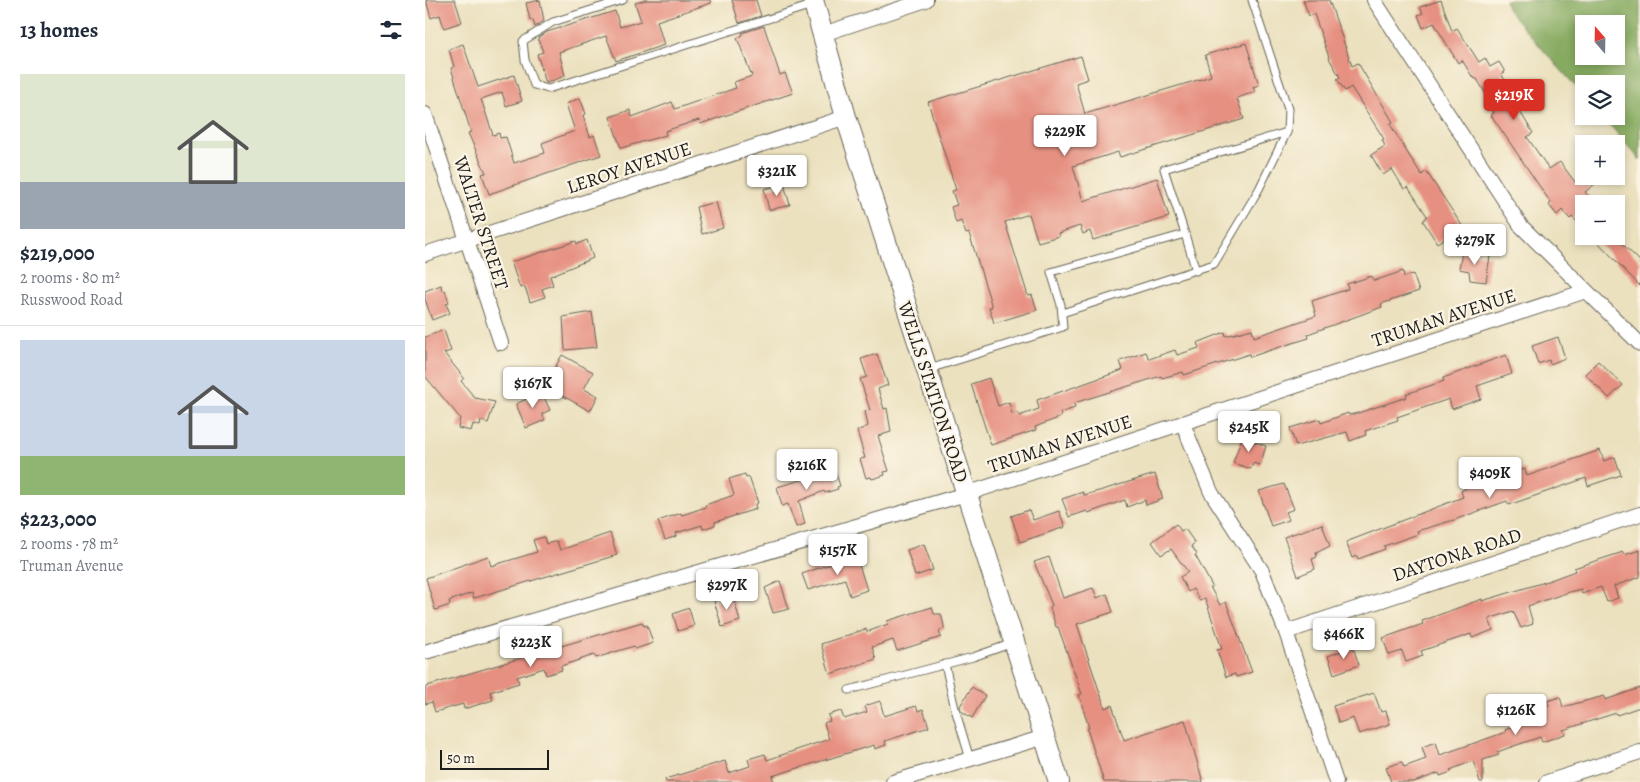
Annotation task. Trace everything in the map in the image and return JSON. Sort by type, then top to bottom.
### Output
[{"type":"street","points":[[823,34],[924,0]]},
{"type":"street","points":[[1374,0],[1521,226],[1640,344]]},
{"type":"street","name":"WELLS STATION ROAD","points":[[814,2],[846,117],[965,494],[1059,782]]},
{"type":"street","name":"WALTER STREET","points":[[425,114],[501,343]]},
{"type":"street","name":"LEROY AVENUE","points":[[425,254],[846,117]]},
{"type":"street","name":"TRUMAN AVENUE","points":[[425,652],[965,494],[1586,291]]},
{"type":"street","points":[[1183,424],[1211,492],[1262,571],[1286,632],[1336,782]]},
{"type":"street","name":"DAYTONA ROAD","points":[[1286,632],[1640,514]]},
{"type":"street","points":[[893,782],[1045,737]]},
{"type":"street","points":[[1547,782],[1640,752]]},
{"type":"lane","points":[[623,0],[553,22],[523,41],[525,60],[534,85],[547,89],[814,2]]},
{"type":"lane","points":[[1062,313],[1214,264],[1259,189],[1287,132],[1288,109],[1252,0]]},
{"type":"lane","points":[[1196,271],[1164,169],[1287,132]]},
{"type":"lane","points":[[926,370],[1063,327],[1062,313],[1051,272],[1185,234]]},
{"type":"lane","points":[[849,690],[945,664],[1014,642]]},
{"type":"lane","points":[[945,664],[969,759]]},
{"type":"green space","points":[[1505,0],[1640,0],[1640,160],[1625,143],[1625,135],[1618,135],[1610,125],[1625,125],[1625,75],[1575,75],[1575,86],[1508,10]]},
{"type":"building","points":[[426,0],[455,0],[462,22],[444,28],[440,15],[431,18]]},
{"type":"building","points":[[540,0],[544,21],[535,27],[533,20],[530,20],[526,3]]},
{"type":"building","points":[[646,0],[710,0],[711,3],[657,21],[664,45],[616,61],[606,36],[559,52],[565,76],[546,83],[537,54],[543,52],[538,38],[547,32],[615,11],[620,27],[641,21],[635,3]]},
{"type":"building","points":[[732,0],[756,0],[761,16],[739,23]]},
{"type":"building","points":[[1303,0],[1329,0],[1352,66],[1358,63],[1393,122],[1390,124],[1410,157],[1422,175],[1426,171],[1463,227],[1437,243],[1423,221],[1427,216],[1408,187],[1404,189],[1392,169],[1383,175],[1371,155],[1385,146],[1382,140],[1384,139],[1351,87],[1345,91],[1337,79],[1340,77],[1330,60],[1314,14],[1309,16]]},
{"type":"building","points":[[1441,0],[1452,31],[1457,28],[1479,62],[1485,58],[1490,67],[1499,62],[1505,72],[1501,74],[1517,98],[1524,94],[1530,103],[1519,110],[1533,133],[1527,137],[1549,169],[1560,162],[1575,182],[1575,185],[1594,185],[1585,192],[1588,195],[1575,195],[1575,220],[1572,217],[1570,219],[1562,210],[1557,215],[1549,205],[1551,203],[1491,115],[1494,113],[1488,103],[1490,101],[1477,79],[1473,78],[1462,60],[1458,63],[1434,23],[1423,28],[1418,15],[1423,13],[1420,7]]},
{"type":"building","points":[[764,26],[780,75],[785,73],[793,93],[700,124],[699,120],[689,123],[665,131],[666,135],[621,148],[610,117],[630,110],[632,117],[672,102],[675,109],[736,88],[734,82],[752,76],[737,38],[743,35],[742,33]]},
{"type":"building","points":[[1246,43],[1259,85],[1253,87],[1255,92],[1237,98],[1244,119],[1120,157],[1118,152],[1073,166],[1083,201],[1157,178],[1169,217],[1093,240],[1090,231],[1083,234],[1080,226],[1058,233],[1059,236],[1038,242],[1029,214],[1005,222],[1028,296],[1032,295],[1037,310],[994,323],[989,307],[992,307],[969,233],[966,234],[961,221],[956,223],[951,207],[957,205],[952,191],[956,190],[928,102],[1081,56],[1088,79],[1076,83],[1085,114],[1211,76],[1205,55]]},
{"type":"building","points":[[463,44],[478,87],[514,75],[522,101],[506,106],[502,92],[481,99],[493,135],[499,133],[500,138],[506,137],[514,163],[545,153],[542,143],[575,131],[566,104],[580,98],[586,114],[583,115],[590,137],[594,135],[601,155],[489,194],[482,174],[486,173],[468,133],[471,132],[451,68],[454,67],[449,49]]},
{"type":"building","points":[[784,184],[790,205],[769,210],[764,189]]},
{"type":"building","points":[[716,202],[723,228],[702,234],[696,207]]},
{"type":"building","points":[[587,240],[593,258],[550,276],[553,285],[542,289],[545,297],[530,302],[525,287],[520,288],[511,262],[576,241],[577,244]]},
{"type":"building","points":[[1601,245],[1623,245],[1640,261],[1640,286]]},
{"type":"building","points":[[1462,252],[1490,256],[1486,282],[1470,280],[1469,271],[1459,269]]},
{"type":"building","points":[[1403,271],[1404,277],[1413,274],[1419,291],[1381,304],[1382,307],[1308,334],[1309,338],[1250,357],[1249,354],[1184,375],[1183,372],[1162,378],[1161,376],[1074,403],[1075,408],[1060,413],[1061,417],[1035,427],[1036,430],[991,445],[971,384],[989,378],[998,406],[1009,402],[1012,414],[1017,412],[1019,416],[1039,409],[1037,400],[1123,370],[1120,361],[1146,352],[1149,359],[1175,350],[1177,355],[1199,348],[1197,343],[1225,332],[1226,336],[1252,329],[1254,337],[1316,316],[1312,301],[1348,289],[1347,284],[1372,276],[1374,281]]},
{"type":"building","points":[[441,285],[442,291],[445,290],[449,303],[446,304],[450,313],[432,320],[425,299],[425,291]]},
{"type":"building","points":[[592,312],[597,347],[565,350],[563,317]]},
{"type":"building","points":[[444,330],[451,351],[444,353],[464,378],[461,381],[475,398],[495,402],[488,423],[481,421],[480,426],[473,424],[471,431],[458,428],[460,418],[425,376],[425,337]]},
{"type":"building","points":[[1558,337],[1565,358],[1550,364],[1549,360],[1538,364],[1532,346]]},
{"type":"building","points":[[877,354],[888,385],[878,389],[884,409],[887,408],[891,432],[878,436],[889,471],[884,472],[885,475],[872,479],[871,477],[866,478],[860,459],[865,458],[857,431],[868,426],[865,411],[870,410],[860,379],[867,377],[861,359]]},
{"type":"building","points":[[562,355],[593,372],[584,389],[598,396],[590,411],[545,386]]},
{"type":"building","points":[[1506,355],[1512,374],[1477,386],[1481,399],[1452,409],[1449,399],[1397,417],[1398,420],[1365,431],[1366,435],[1350,441],[1347,432],[1296,446],[1290,428],[1320,419],[1321,423],[1348,413],[1349,415],[1358,413],[1407,397],[1406,394],[1444,381],[1443,378]]},
{"type":"building","points":[[1598,361],[1623,385],[1609,398],[1585,374]]},
{"type":"building","points":[[540,389],[550,410],[542,414],[545,420],[526,428],[516,404],[531,397],[530,393]]},
{"type":"building","points":[[1242,437],[1266,446],[1260,465],[1253,463],[1251,469],[1233,463]]},
{"type":"building","points":[[1600,450],[1604,461],[1615,457],[1621,475],[1588,486],[1586,478],[1509,505],[1507,501],[1417,531],[1418,534],[1384,546],[1385,549],[1358,559],[1357,556],[1352,558],[1346,542],[1463,497],[1461,491],[1468,487],[1525,469],[1527,476]]},
{"type":"building","points":[[834,467],[840,486],[837,487],[838,489],[825,493],[824,491],[799,501],[805,524],[796,527],[788,504],[782,506],[777,487],[808,478],[807,475]]},
{"type":"building","points":[[745,474],[746,478],[749,477],[758,503],[755,504],[756,509],[715,522],[715,525],[703,529],[702,525],[676,533],[677,536],[665,540],[658,521],[706,507],[705,505],[734,495],[729,479]]},
{"type":"building","points":[[1155,474],[1163,499],[1146,505],[1145,500],[1127,507],[1125,500],[1088,513],[1087,511],[1069,517],[1062,499],[1083,492],[1084,495],[1099,491]]},
{"type":"building","points":[[1284,484],[1294,509],[1286,512],[1289,520],[1271,526],[1259,491]]},
{"type":"building","points":[[1029,510],[1033,520],[1059,511],[1065,527],[1020,542],[1011,516]]},
{"type":"building","points":[[1176,524],[1181,531],[1185,529],[1195,543],[1191,546],[1197,554],[1195,555],[1220,605],[1226,602],[1252,672],[1236,677],[1235,674],[1226,677],[1217,650],[1222,649],[1205,598],[1200,601],[1193,589],[1188,592],[1180,577],[1188,572],[1171,549],[1161,555],[1152,542]]},
{"type":"building","points":[[1322,524],[1330,546],[1316,553],[1317,557],[1312,559],[1315,569],[1298,576],[1284,537]]},
{"type":"building","points":[[610,533],[617,555],[478,597],[473,598],[472,593],[449,601],[450,605],[435,610],[426,578],[488,556],[491,566],[537,552],[533,540],[544,537],[546,544],[557,541],[560,550]]},
{"type":"building","points":[[924,544],[933,570],[915,576],[907,550]]},
{"type":"building","points":[[1640,550],[1640,577],[1614,586],[1618,598],[1607,602],[1601,587],[1582,594],[1581,589],[1528,606],[1533,624],[1521,628],[1513,611],[1489,619],[1493,630],[1472,638],[1471,634],[1421,651],[1423,656],[1406,662],[1402,651],[1389,655],[1383,638],[1423,624],[1422,621],[1482,599],[1482,601],[1545,582],[1575,571],[1574,568],[1623,552],[1624,555]]},
{"type":"building","points":[[856,555],[867,590],[850,596],[845,579],[808,590],[802,574]]},
{"type":"building","points":[[1049,557],[1063,598],[1093,588],[1097,598],[1107,594],[1113,612],[1077,624],[1105,708],[1112,705],[1124,740],[1185,720],[1203,782],[1104,782],[1087,729],[1089,728],[1079,695],[1082,694],[1058,627],[1056,627],[1050,608],[1052,605],[1034,562]]},
{"type":"building","points":[[780,581],[789,609],[773,613],[765,588]]},
{"type":"building","points":[[730,596],[731,600],[734,600],[740,621],[722,627],[714,601]]},
{"type":"building","points":[[932,607],[934,614],[941,614],[944,629],[939,631],[941,637],[897,651],[893,640],[872,647],[876,659],[830,674],[821,644],[866,629],[867,632],[888,624],[887,621]]},
{"type":"building","points":[[689,608],[694,626],[678,631],[673,614]]},
{"type":"building","points":[[642,622],[644,626],[647,625],[653,643],[635,649],[634,646],[596,658],[594,655],[561,666],[562,670],[546,675],[544,668],[517,677],[519,683],[490,692],[493,700],[464,709],[463,704],[435,712],[432,702],[425,704],[425,689],[427,686]]},
{"type":"building","points":[[1353,647],[1359,665],[1334,674],[1328,656]]},
{"type":"building","points":[[972,687],[985,696],[972,718],[961,711],[960,706]]},
{"type":"building","points":[[1640,688],[1640,707],[1563,730],[1565,734],[1542,742],[1540,737],[1497,752],[1499,755],[1483,760],[1483,782],[1480,782],[1473,761],[1440,776],[1439,773],[1414,782],[1391,782],[1386,767],[1402,762],[1404,767],[1426,759],[1422,747],[1436,742],[1440,755],[1506,732],[1505,730],[1518,725],[1515,718],[1549,706],[1547,701],[1560,697],[1563,707],[1604,696],[1605,700]]},
{"type":"building","points":[[1374,693],[1381,712],[1386,711],[1390,724],[1359,734],[1353,718],[1339,723],[1333,706]]},
{"type":"building","points":[[880,701],[884,716],[916,706],[918,711],[923,709],[929,727],[885,741],[886,745],[875,749],[874,745],[772,776],[774,782],[666,782],[665,779],[725,761],[729,773],[750,766],[748,759],[765,754],[767,760],[829,739],[824,723],[830,721],[828,715],[841,711],[844,719],[867,712],[865,706]]}]
